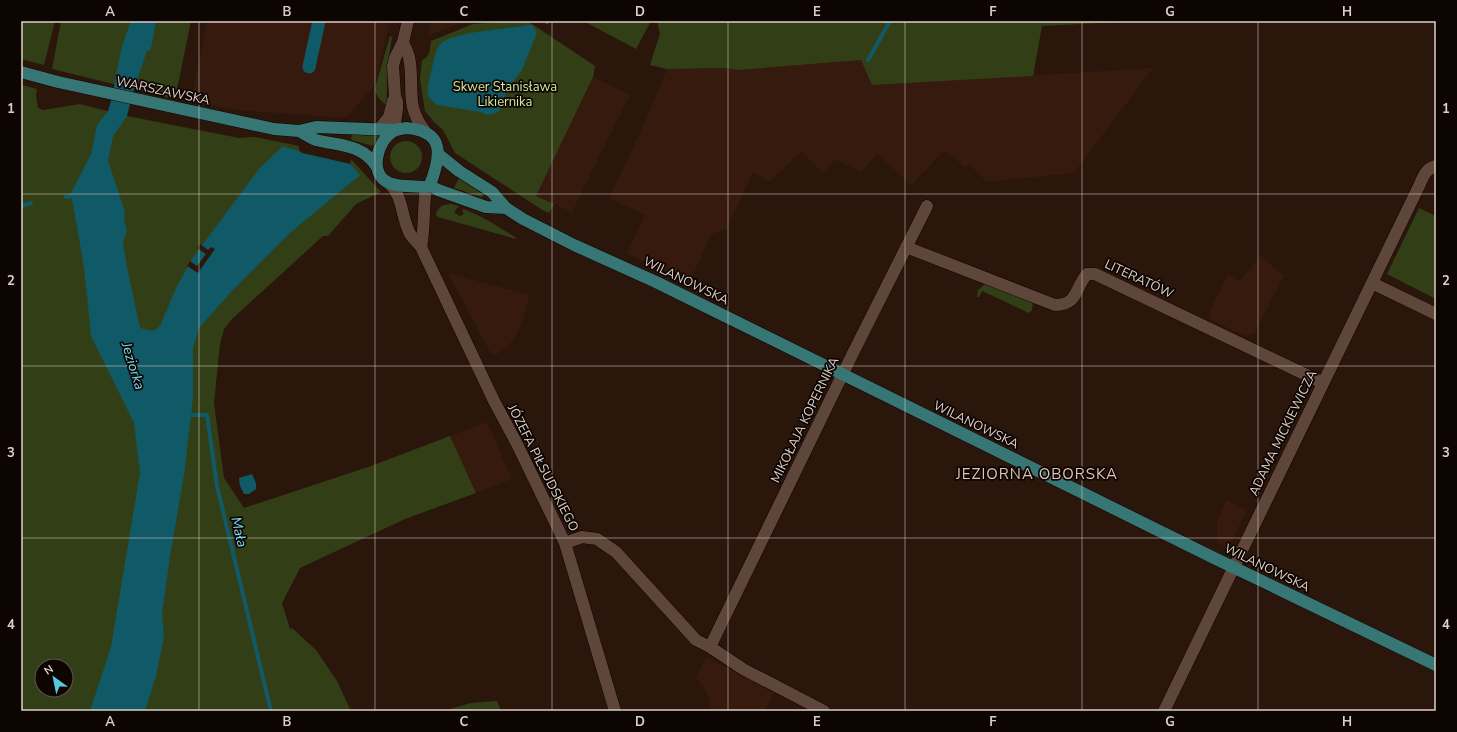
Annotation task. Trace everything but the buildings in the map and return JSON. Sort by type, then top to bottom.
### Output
[{"type":"main road","name":"WARSZAWSKA","points":[[21,72],[171,108],[268,128],[299,131],[316,127],[394,130]]},
{"type":"main road","points":[[428,186],[437,168],[438,154],[434,140],[425,131],[406,128],[394,130],[388,135],[380,146],[377,167],[384,179],[389,183],[428,186],[486,208],[506,208]]},
{"type":"main road","name":"WARSZAWSKA","points":[[299,131],[314,139],[357,149],[368,156],[377,167]]},
{"type":"main road","name":"WILANOWSKA","points":[[438,154],[492,192],[506,208],[529,222],[574,245],[656,282],[1436,666]]},
{"type":"street","points":[[394,130],[397,115],[397,102],[395,96],[393,66],[395,58],[403,42],[408,21]]},
{"type":"street","points":[[403,42],[409,57],[412,108],[417,121],[425,131]]},
{"type":"street","points":[[379,129],[390,114],[395,96]]},
{"type":"street","name":"ADAMA MICKIEWICZA","points":[[1164,711],[1424,174],[1433,167]]},
{"type":"street","name":"JÓZEFA PIŁSUDSKIEGO","points":[[389,183],[399,196],[409,231],[421,247],[494,401],[516,442],[565,543],[615,711]]},
{"type":"street","points":[[421,247],[424,235],[423,206],[428,186]]},
{"type":"street","name":"MIKOŁAJA KOPERNIKA","points":[[710,647],[927,206]]},
{"type":"street","name":"LITERATÓW","points":[[906,247],[1055,304],[1068,303],[1087,274],[1095,274],[1323,383]]},
{"type":"street","points":[[1372,283],[1436,314]]},
{"type":"street","points":[[565,543],[582,537],[597,539],[616,552],[696,640],[710,647],[743,670],[824,711]]},
{"type":"shaded area","points":[[207,21],[390,21],[375,85],[346,118],[238,110],[191,102]]},
{"type":"shaded area","points":[[431,21],[468,21],[428,35]]},
{"type":"shaded area","points":[[861,60],[872,85],[1153,68],[1074,173],[987,182],[969,164],[965,168],[944,151],[911,185],[877,154],[861,172],[836,159],[823,173],[801,152],[769,182],[753,172],[727,229],[712,234],[689,283],[627,253],[645,215],[609,198],[644,124],[667,69],[724,68],[738,70]]},
{"type":"shaded area","points":[[593,77],[630,95],[572,212],[536,196]]},
{"type":"shaded area","points":[[1261,256],[1284,276],[1254,334],[1245,336],[1211,320],[1209,313],[1228,275],[1239,281]]},
{"type":"shaded area","points":[[448,273],[530,295],[520,328],[508,347],[495,355],[490,352]]},
{"type":"shaded area","points":[[487,422],[512,479],[476,493],[450,436]]},
{"type":"shaded area","points":[[1227,500],[1247,510],[1228,549],[1217,542],[1217,521]]},
{"type":"shaded area","points":[[706,657],[775,692],[764,711],[712,711],[706,692],[696,678]]},
{"type":"green space","points":[[21,21],[55,21],[44,65],[21,59]]},
{"type":"green space","points":[[61,21],[191,21],[175,99],[52,69]]},
{"type":"green space","name":"Skwer Stanisława Likiernika","points":[[517,21],[532,24],[595,66],[593,77],[536,196],[554,204],[549,213],[455,153],[443,130],[425,111],[420,79],[422,60],[428,55],[431,41],[473,24]]},
{"type":"green space","points":[[588,21],[651,21],[636,49],[587,23]]},
{"type":"green space","points":[[657,21],[1140,21],[1042,26],[1033,76],[872,85],[861,60],[738,70],[724,68],[667,69],[650,65],[660,34]]},
{"type":"green space","points":[[390,36],[392,37],[389,54],[387,105],[379,98],[375,88]]},
{"type":"green space","points":[[21,85],[37,89],[36,95],[38,108],[43,110],[80,104],[127,116],[239,138],[255,137],[299,146],[299,150],[302,153],[350,164],[351,159],[381,192],[356,204],[328,236],[323,236],[232,319],[224,329],[220,344],[214,403],[224,478],[244,508],[371,466],[450,436],[476,493],[405,519],[300,568],[282,603],[290,629],[292,628],[316,650],[337,681],[351,711],[21,711]]},
{"type":"green space","points":[[352,134],[377,134],[379,136],[373,146],[351,140]]},
{"type":"green space","points":[[403,141],[409,141],[419,148],[422,157],[421,163],[415,170],[409,173],[403,173],[393,166],[390,160],[390,154],[397,144]]},
{"type":"green space","points":[[459,178],[483,194],[483,196],[481,197],[454,188]]},
{"type":"green space","points":[[451,204],[459,206],[454,212],[460,216],[464,214],[463,209],[491,222],[516,239],[438,217],[436,215],[441,206]]},
{"type":"green space","points":[[1419,208],[1436,216],[1436,299],[1387,274]]},
{"type":"green space","points":[[986,283],[1033,302],[1032,310],[1029,313],[982,291],[979,297],[977,297],[978,290]]},
{"type":"green space","points":[[497,701],[501,711],[443,711],[471,703]]},
{"type":"water","name":"Jeziorka","points":[[131,21],[156,21],[151,49],[147,51],[134,88],[127,116],[113,136],[108,161],[125,212],[124,221],[127,229],[123,243],[140,328],[155,330],[160,326],[176,288],[194,256],[259,169],[283,146],[302,153],[350,164],[360,175],[291,232],[232,291],[199,328],[193,348],[193,398],[184,475],[162,614],[164,638],[156,676],[145,711],[90,711],[111,647],[140,473],[134,423],[91,336],[84,267],[71,193],[91,154],[97,125],[108,111],[122,46]]},
{"type":"water","points":[[532,25],[537,32],[536,35],[522,70],[507,89],[499,111],[487,115],[481,112],[437,105],[429,98],[429,79],[435,56],[440,45],[446,40],[482,31]]},
{"type":"water","points":[[252,474],[256,483],[256,489],[249,494],[244,494],[240,486],[239,478]]},
{"type":"pier","points":[[200,244],[208,250],[211,247],[215,249],[198,273],[187,266],[190,261],[197,266],[206,254],[197,248]]},
{"type":"waterway","points":[[309,67],[319,21]]},
{"type":"waterway","points":[[868,60],[890,21]]},
{"type":"waterway","points":[[66,197],[75,195]]},
{"type":"waterway","points":[[21,206],[31,203]]},
{"type":"waterway","name":"Mała","points":[[186,415],[207,415],[217,486],[271,711]]},
{"type":"district","name":"JEZIORNA OBORSKA","points":[[1037,474]]}]
